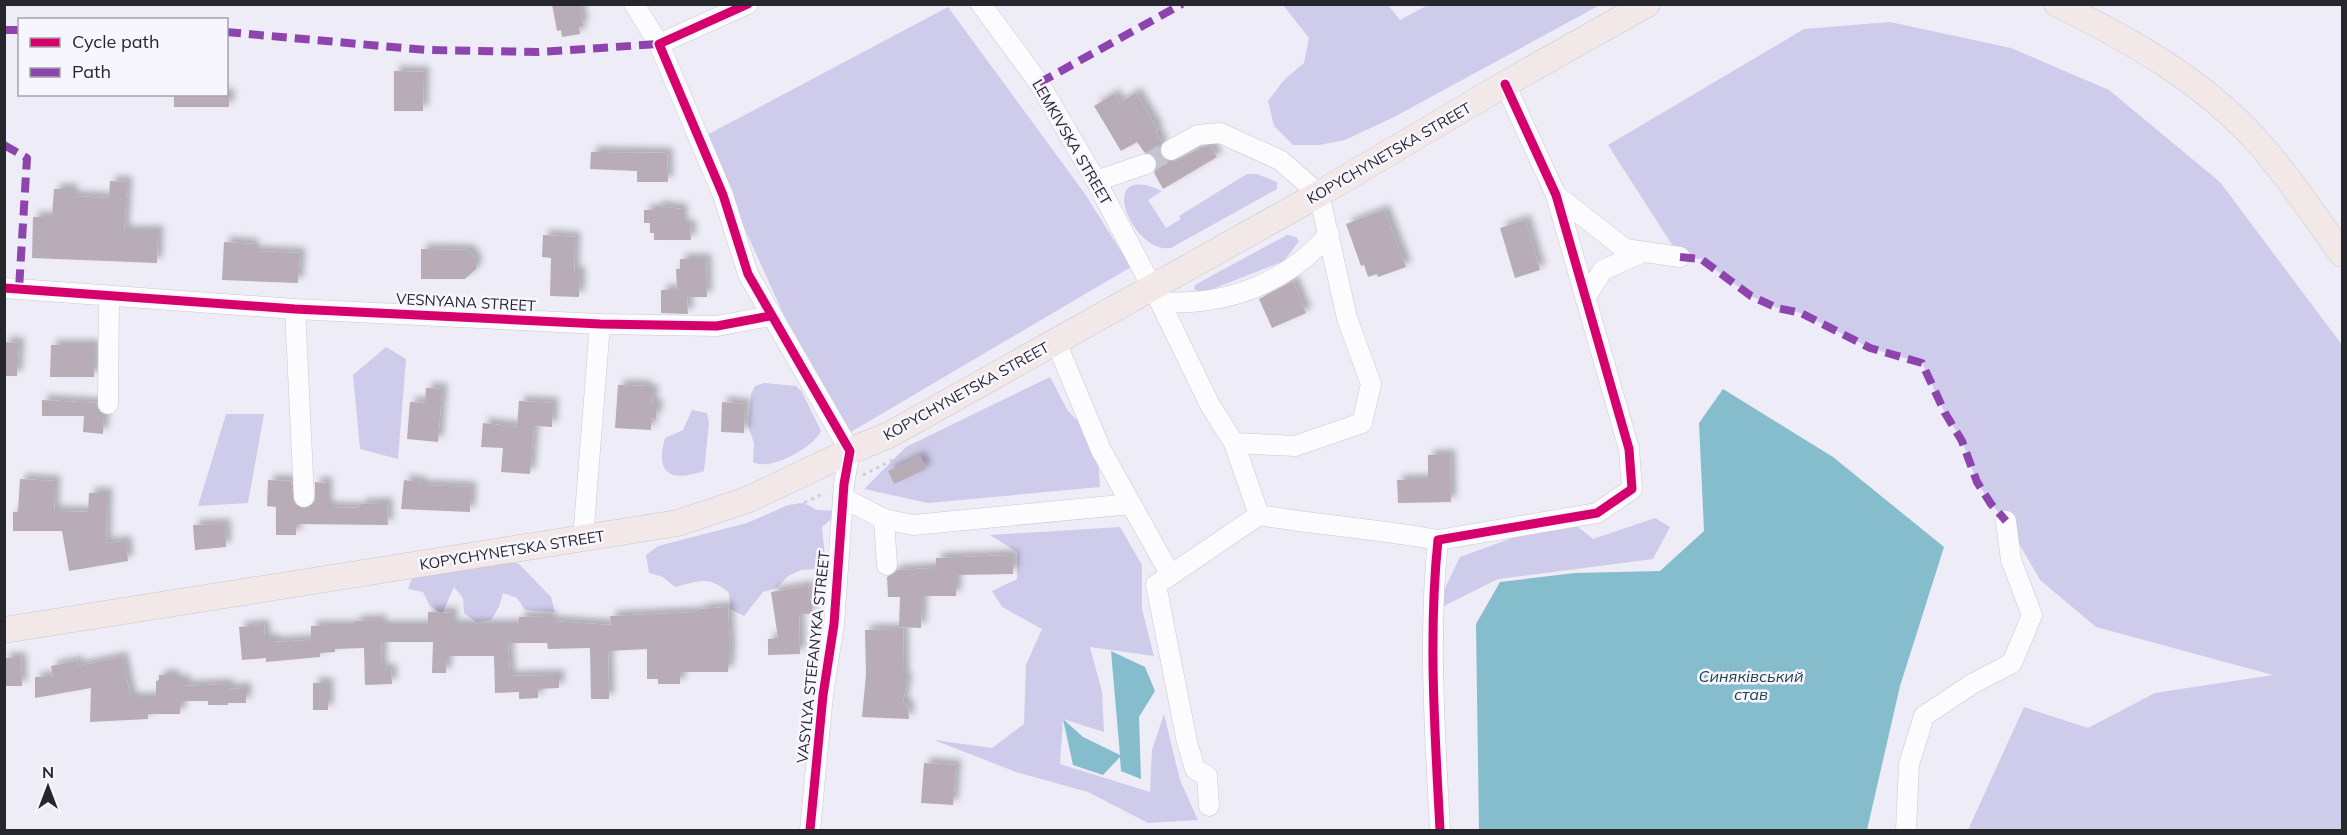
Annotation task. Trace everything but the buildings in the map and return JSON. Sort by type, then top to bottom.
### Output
[{"type":"main road","name":"KOPYCHYNETSKA STREET","points":[[4,630],[678,523],[747,500],[889,435],[1056,342],[1156,294],[1505,84],[1647,4]]},
{"type":"main road","points":[[2057,4],[2125,38],[2191,80],[2257,140],[2343,255]]},
{"type":"street","points":[[634,4],[659,44],[723,195],[748,274],[770,316],[850,451]]},
{"type":"street","points":[[659,44],[748,4]]},
{"type":"street","name":"LEMKIVSKA STREET","points":[[981,4],[1039,83],[1096,181],[1156,294],[1210,405],[1234,444],[1258,515]]},
{"type":"street","points":[[1209,806],[1207,776],[1196,769],[1187,742],[1173,661],[1156,585],[1170,574],[1258,515],[1316,524],[1379,529],[1438,540],[1597,513],[1632,489],[1629,449],[1556,195],[1505,84]]},
{"type":"street","points":[[1170,150],[1198,135],[1220,133],[1280,160],[1319,194],[1347,318],[1371,384],[1362,423],[1295,446],[1234,444]]},
{"type":"street","points":[[1096,181],[1146,164]]},
{"type":"street","points":[[1556,195],[1625,249],[1680,257]]},
{"type":"street","points":[[1156,294],[1204,301],[1248,292],[1293,268],[1329,234]]},
{"type":"street","points":[[1585,298],[1602,270],[1641,253]]},
{"type":"street","name":"VESNYANA STREET","points":[[4,288],[295,309],[600,324],[717,326],[770,316]]},
{"type":"street","points":[[108,404],[109,297]]},
{"type":"street","points":[[295,309],[304,497]]},
{"type":"street","points":[[583,539],[600,324]]},
{"type":"street","points":[[1056,342],[1101,450],[1170,574]]},
{"type":"street","name":"VASYLYA STEFANYKA STREET","points":[[810,831],[823,695],[834,624],[843,498],[850,451]]},
{"type":"street","points":[[843,498],[884,519],[913,525],[1131,504]]},
{"type":"street","points":[[884,519],[887,565]]},
{"type":"street","points":[[1906,831],[1909,764],[1924,716],[1972,684],[2012,663],[2032,615],[2011,560],[2006,521]]},
{"type":"street","points":[[1438,540],[1434,577],[1434,718],[1440,831]]},
{"type":"shaded area","points":[[1283,5],[1388,5],[1400,20],[1428,5],[1600,5],[1394,117],[1345,140],[1319,145],[1293,145],[1274,126],[1268,101],[1284,80],[1304,63],[1309,38]]},
{"type":"shaded area","points":[[948,7],[1085,194],[1131,267],[844,436],[803,357],[703,137]]},
{"type":"shaded area","points":[[1890,22],[2011,48],[2109,90],[2220,182],[2342,345],[2342,830],[1968,830],[2024,707],[2088,728],[2155,693],[2273,675],[2096,627],[2040,580],[2006,521],[1991,504],[1977,482],[1962,441],[1945,413],[1922,363],[1870,348],[1801,313],[1777,308],[1751,296],[1701,259],[1680,257],[1608,145],[1804,29]]},
{"type":"shaded area","points":[[1247,174],[1257,174],[1277,182],[1277,189],[1171,248],[1157,246],[1143,238],[1133,225],[1126,210],[1124,197],[1129,187],[1141,185],[1162,191],[1148,200],[1166,228],[1181,219],[1179,216]]},
{"type":"shaded area","points":[[1287,235],[1296,237],[1299,241],[1284,261],[1202,293],[1194,289],[1195,285]]},
{"type":"shaded area","points":[[386,347],[406,359],[398,459],[360,449],[353,375]]},
{"type":"shaded area","points":[[1050,377],[1068,411],[1097,440],[1100,487],[928,503],[864,489],[906,447]]},
{"type":"shaded area","points":[[764,383],[796,386],[802,392],[821,431],[810,444],[801,450],[770,464],[753,462],[754,443],[748,426],[751,394],[755,386]]},
{"type":"shaded area","points":[[692,410],[707,413],[709,423],[704,471],[683,476],[675,475],[664,468],[662,450],[665,438],[683,430]]},
{"type":"shaded area","points":[[226,414],[264,414],[248,503],[198,506]]},
{"type":"shaded area","points":[[804,503],[817,510],[841,511],[822,527],[825,556],[816,569],[801,570],[788,576],[777,588],[763,592],[744,616],[730,609],[729,593],[716,584],[704,581],[675,587],[663,577],[649,573],[646,555],[658,546],[747,523],[788,505]]},
{"type":"shaded area","points":[[1567,518],[1593,539],[1655,518],[1670,527],[1653,559],[1498,579],[1434,611],[1460,557]]},
{"type":"shaded area","points":[[1120,527],[1142,565],[1142,609],[1154,656],[1090,647],[1102,692],[1104,732],[1063,719],[1060,764],[1150,792],[1152,750],[1164,714],[1180,780],[1198,820],[1148,823],[1088,792],[1016,772],[934,740],[992,748],[1024,724],[1026,665],[1042,629],[1002,607],[992,591],[1017,579],[1017,552],[990,535]]},
{"type":"shaded area","points":[[505,560],[519,564],[551,597],[555,612],[525,610],[517,598],[503,593],[499,607],[491,620],[476,622],[464,613],[463,598],[454,587],[442,614],[430,606],[423,592],[408,589],[414,573]]},
{"type":"water","name":"Синяківський став","points":[[1723,389],[1833,457],[1944,547],[1900,686],[1867,830],[1479,830],[1476,624],[1500,582],[1575,573],[1660,571],[1704,531],[1699,423]]},
{"type":"water","points":[[1111,651],[1145,667],[1155,691],[1139,717],[1141,779],[1121,771],[1120,757],[1103,775],[1073,765],[1063,719],[1083,737],[1120,755]]},
{"type":"tunnel","points":[[1146,164],[1171,150]]},
{"type":"marked path","points":[[1039,83],[1182,4]]},
{"type":"marked path","points":[[4,30],[18,30]]},
{"type":"marked path","points":[[228,32],[426,50],[539,52],[659,44]]},
{"type":"marked path","points":[[4,145],[27,158],[19,289]]},
{"type":"marked path","points":[[1680,257],[1701,259],[1751,296],[1777,308],[1801,313],[1870,348],[1922,363],[1945,413],[1962,441],[1977,482],[1991,504],[2006,521]]},
{"type":"cycle path","points":[[748,4],[659,44],[723,195],[748,274],[850,451],[844,484],[834,624],[823,695],[810,830]]},
{"type":"cycle path","points":[[1440,830],[1433,649],[1438,540],[1597,513],[1632,489],[1629,449],[1556,195],[1505,84]]},
{"type":"cycle path","points":[[4,288],[295,309],[600,324],[717,326],[770,316]]}]
